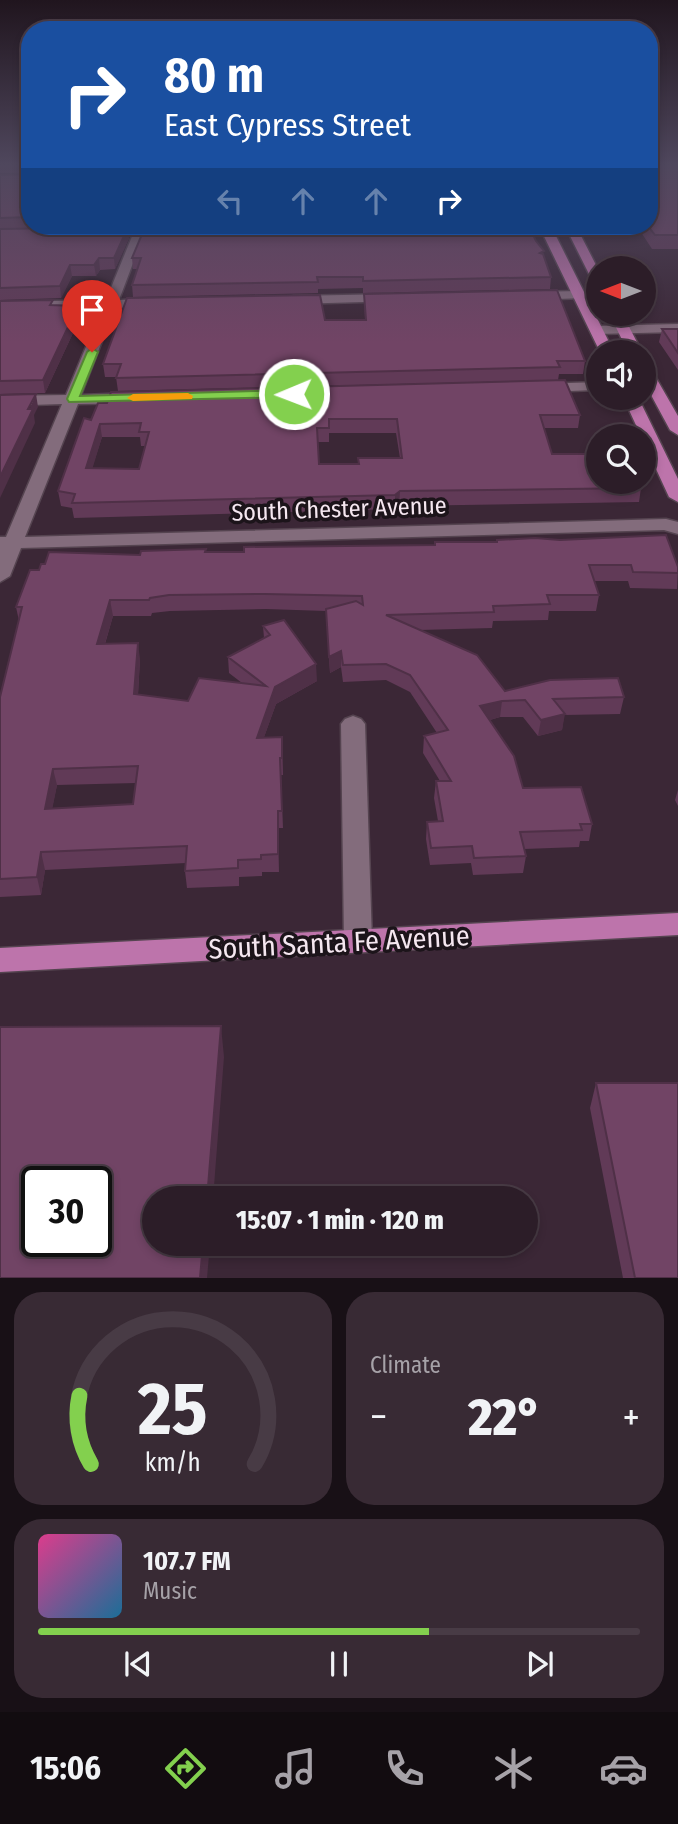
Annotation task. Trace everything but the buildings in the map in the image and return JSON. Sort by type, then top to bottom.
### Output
[{"type":"main road","points":[[549,235],[602,340]]},
{"type":"main road","points":[[575,235],[586,257]]},
{"type":"main road","points":[[622,326],[629,340]]},
{"type":"main road","points":[[656,396],[676,423]]},
{"type":"main road","points":[[636,410],[678,497]]},
{"type":"main road","name":"South Santa Fe Avenue","points":[[0,960],[678,924]]},
{"type":"street","points":[[0,576],[7,543],[73,399],[138,235]]},
{"type":"street","points":[[510,296],[579,295]]},
{"type":"street","points":[[277,301],[401,298]]},
{"type":"street","points":[[0,306],[167,303]]},
{"type":"street","points":[[597,330],[678,328]]},
{"type":"street","points":[[529,388],[586,386]]},
{"type":"street","points":[[0,401],[156,397]]},
{"type":"street","name":"South Chester Avenue","points":[[7,543],[666,524],[678,528]]},
{"type":"street","points":[[353,724],[358,942]]},
{"type":"slow traffic","points":[[133,398],[188,396]]},
{"type":"route","points":[[92,352],[73,399],[294,394]]}]
